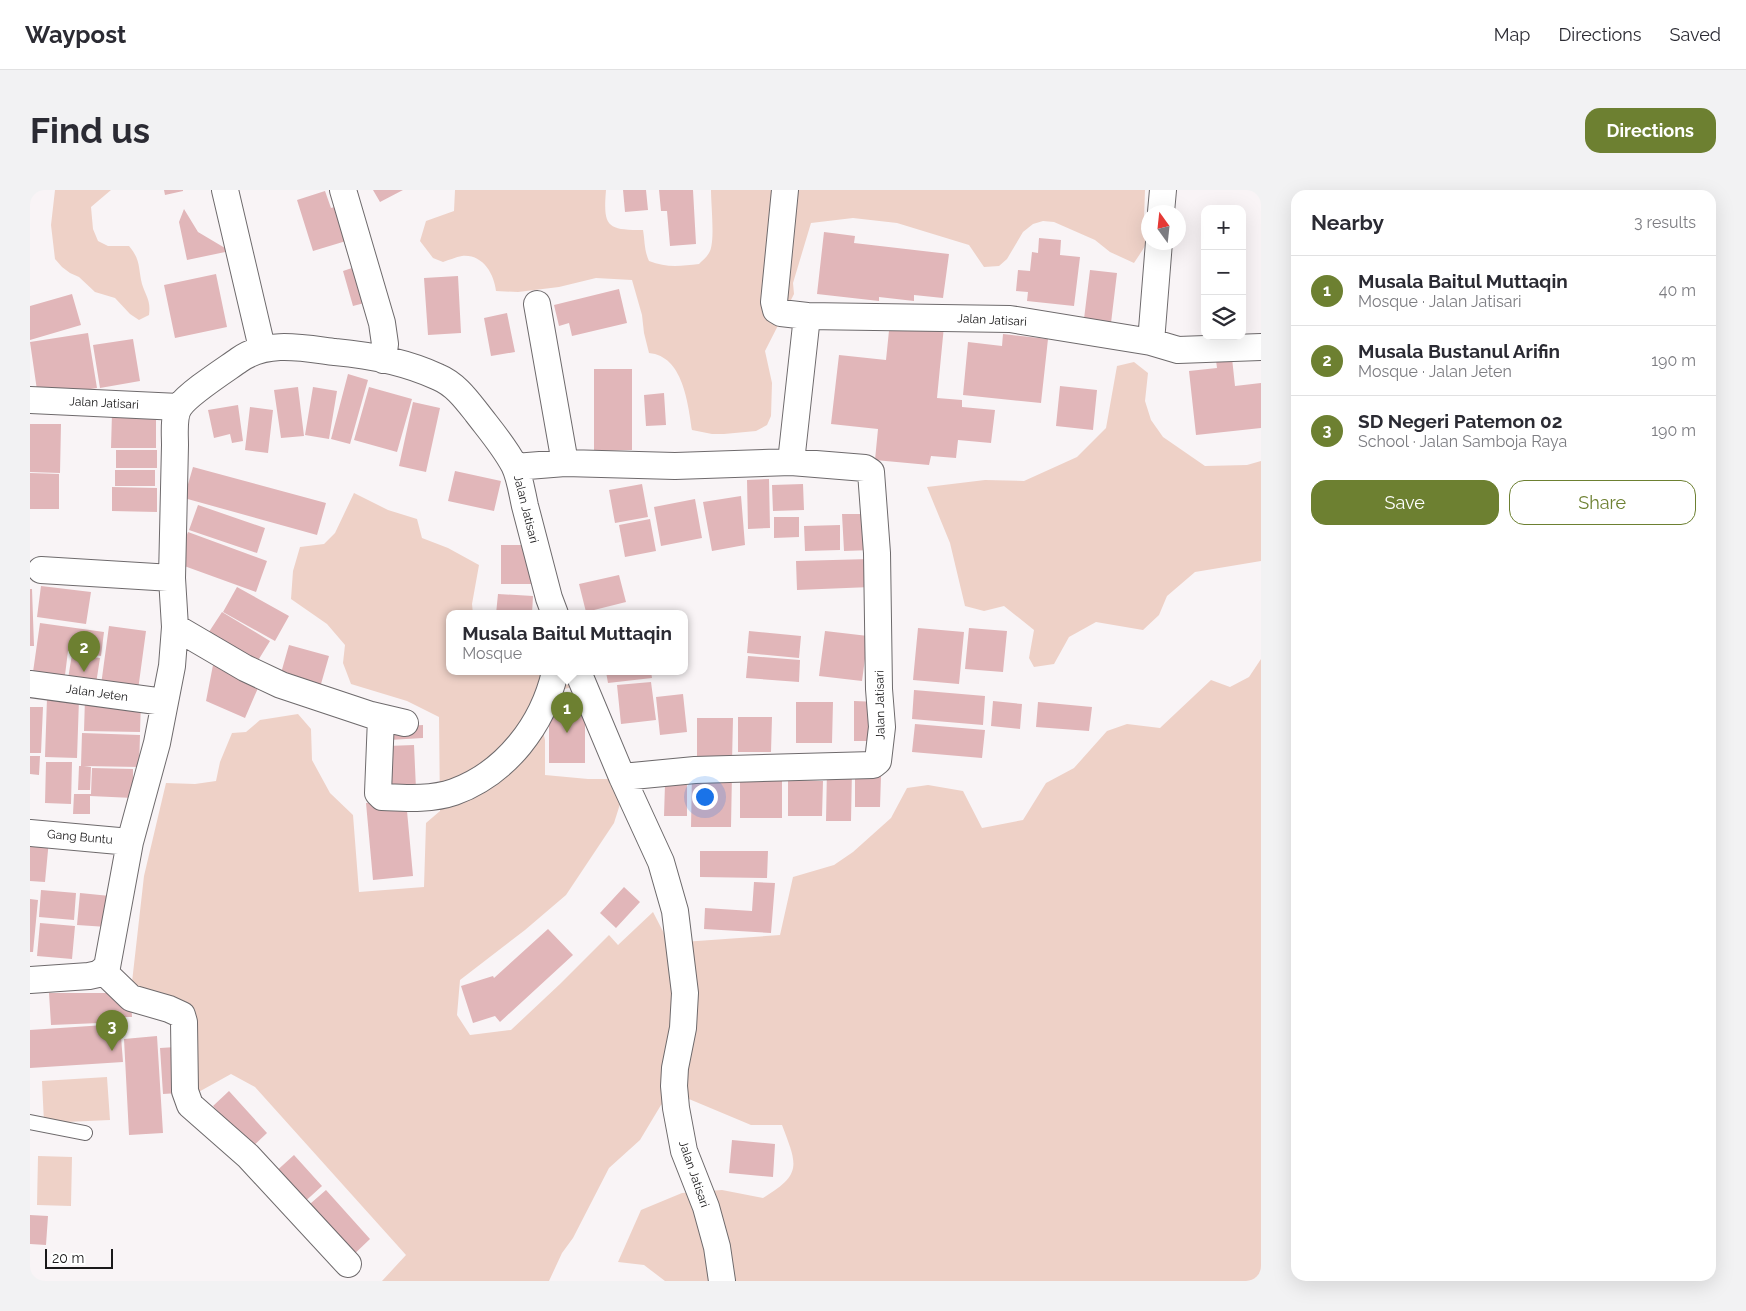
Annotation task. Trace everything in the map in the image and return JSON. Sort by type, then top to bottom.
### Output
[{"type":"street","points":[[225,190],[262,348]]},
{"type":"street","points":[[343,190],[382,323],[385,344],[383,360]]},
{"type":"street","name":"Jalan Jatisari","points":[[786,190],[774,302],[776,310],[781,313],[807,316],[1010,319],[1151,342],[1178,350],[1261,348]]},
{"type":"street","points":[[1162,205],[1163,190]]},
{"type":"street","points":[[1151,342],[1158,250]]},
{"type":"street","points":[[537,304],[566,463]]},
{"type":"street","points":[[791,462],[807,316]]},
{"type":"street","points":[[30,980],[96,973],[109,960],[130,842],[155,752],[172,666],[175,628],[172,578],[176,424],[179,407],[188,398],[248,354],[262,348],[298,347],[342,352],[383,360],[440,377],[458,389],[503,446],[515,468]]},
{"type":"street","name":"Jalan Jatisari","points":[[30,400],[179,407]]},
{"type":"street","name":"Jalan Jatisari","points":[[554,610],[515,468],[566,463],[675,466],[791,462],[865,468],[871,472],[877,553],[879,688],[882,727],[878,761],[872,765],[695,770],[622,777]]},
{"type":"street","points":[[41,570],[172,578]]},
{"type":"street","points":[[175,628],[245,668],[282,685],[393,721],[378,793],[382,797],[428,798],[453,792],[483,779],[510,757],[530,730],[544,705],[554,675]]},
{"type":"street","name":"Jalan Jatisari","points":[[579,675],[622,777],[661,862],[675,911],[685,993],[683,1028],[675,1068],[676,1108],[684,1151],[706,1207],[722,1281]]},
{"type":"street","name":"Jalan Jeten","points":[[30,684],[164,702]]},
{"type":"street","name":"Gang Buntu","points":[[30,833],[130,842]]},
{"type":"street","points":[[96,973],[131,998],[169,1009],[182,1015],[184,1022],[185,1091],[190,1104],[248,1156],[348,1264]]},
{"type":"lane","points":[[30,1122],[85,1134]]},
{"type":"shaded area","points":[[55,190],[111,190],[91,207],[93,229],[98,241],[108,246],[129,246],[133,251],[149,302],[149,315],[139,320],[130,314],[115,298],[95,292],[79,277],[62,267],[55,259],[51,225]]},
{"type":"shaded area","points":[[455,190],[606,190],[605,212],[610,224],[622,229],[643,230],[645,249],[649,261],[668,266],[680,266],[699,264],[709,253],[713,230],[711,190],[1145,190],[1144,205],[1141,205],[1142,250],[1134,263],[1110,252],[1095,240],[1054,222],[1043,221],[1033,224],[1023,232],[1007,259],[999,266],[984,267],[969,245],[897,223],[853,218],[811,223],[793,283],[794,294],[765,351],[772,383],[771,416],[767,425],[756,431],[724,434],[692,430],[686,395],[676,372],[670,362],[660,356],[649,353],[642,315],[632,280],[596,278],[559,287],[518,292],[496,291],[490,272],[476,258],[462,256],[443,262],[433,258],[420,241],[426,221],[454,211]]},
{"type":"shaded area","points":[[1134,362],[1148,373],[1145,401],[1151,420],[1163,437],[1205,466],[1247,465],[1261,461],[1261,561],[1195,572],[1167,596],[1159,615],[1143,630],[1096,622],[1069,637],[1054,664],[1034,667],[1029,658],[1034,630],[1004,606],[984,611],[965,606],[950,543],[927,487],[985,480],[1024,481],[1077,457],[1106,428],[1117,366]]},
{"type":"shaded area","points":[[354,493],[388,510],[417,519],[422,538],[448,548],[479,565],[473,610],[446,610],[446,675],[567,675],[575,686],[535,698],[545,740],[545,775],[588,779],[617,779],[621,801],[614,823],[566,895],[525,930],[460,980],[457,1015],[470,1035],[511,1030],[609,935],[618,945],[653,912],[669,943],[780,935],[793,877],[834,865],[853,852],[891,818],[907,788],[928,785],[963,791],[982,828],[1023,820],[1046,783],[1074,768],[1107,731],[1127,724],[1160,728],[1211,680],[1230,687],[1249,677],[1261,659],[1261,1281],[665,1281],[644,1265],[618,1262],[641,1210],[682,1193],[722,1190],[763,1198],[785,1182],[791,1175],[793,1168],[791,1150],[782,1125],[751,1125],[677,1094],[661,1105],[640,1140],[609,1168],[573,1238],[562,1253],[549,1281],[382,1281],[406,1255],[255,1087],[231,1074],[195,1094],[191,1009],[131,991],[144,876],[166,783],[195,784],[216,781],[220,762],[232,733],[246,732],[260,720],[298,714],[311,729],[312,760],[330,793],[353,815],[359,892],[424,887],[426,823],[440,811],[439,717],[407,701],[351,684],[343,663],[345,645],[327,624],[291,599],[293,571],[300,547],[324,544],[335,533]]},
{"type":"shaded area","points":[[107,1077],[110,1120],[44,1123],[42,1081]]},
{"type":"shaded area","points":[[38,1156],[72,1157],[71,1206],[37,1205]]},
{"type":"building","points":[[164,190],[183,190],[183,191],[165,195]]},
{"type":"building","points":[[373,190],[403,190],[380,202]]},
{"type":"building","points":[[623,190],[646,190],[648,210],[625,212]]},
{"type":"building","points":[[659,190],[693,190],[696,244],[670,246],[667,211],[661,211]]},
{"type":"building","points":[[325,191],[331,208],[345,204],[356,238],[313,251],[297,200]]},
{"type":"building","points":[[184,209],[198,232],[230,251],[187,260],[179,222]]},
{"type":"building","points":[[824,232],[855,236],[854,243],[949,254],[943,298],[914,295],[914,301],[879,297],[879,301],[817,294]]},
{"type":"building","points":[[1039,238],[1061,240],[1060,255],[1080,257],[1074,306],[1027,301],[1028,292],[1016,291],[1018,270],[1030,271],[1032,252],[1038,253]]},
{"type":"building","points":[[361,265],[372,301],[353,306],[343,271]]},
{"type":"building","points":[[1090,270],[1117,273],[1111,323],[1084,319]]},
{"type":"building","points":[[216,274],[227,327],[175,338],[164,285]]},
{"type":"building","points":[[458,276],[461,333],[428,335],[424,278]]},
{"type":"building","points":[[619,289],[627,323],[572,336],[569,323],[559,326],[554,305]]},
{"type":"building","points":[[72,294],[81,325],[30,340],[30,306]]},
{"type":"building","points":[[507,313],[515,352],[491,356],[484,318]]},
{"type":"building","points":[[890,321],[944,326],[937,398],[962,400],[962,407],[995,410],[991,443],[958,440],[956,458],[931,456],[929,465],[875,460],[878,429],[831,424],[839,355],[886,360]]},
{"type":"building","points":[[88,333],[97,388],[38,397],[30,342]]},
{"type":"building","points":[[1003,334],[1048,339],[1041,403],[963,395],[968,342],[1002,346]]},
{"type":"building","points":[[133,339],[140,381],[100,388],[93,345]]},
{"type":"building","points":[[1232,358],[1235,386],[1261,383],[1261,428],[1196,435],[1189,371],[1217,368],[1216,360]]},
{"type":"building","points":[[594,369],[632,369],[632,450],[594,451]]},
{"type":"building","points":[[348,374],[368,380],[350,444],[331,439]]},
{"type":"building","points":[[1060,386],[1097,390],[1093,430],[1056,426]]},
{"type":"building","points":[[298,387],[304,436],[281,438],[274,390]]},
{"type":"building","points":[[313,387],[337,391],[329,439],[305,435]]},
{"type":"building","points":[[369,387],[412,399],[397,452],[354,440]]},
{"type":"building","points":[[664,393],[666,425],[646,426],[644,395]]},
{"type":"building","points":[[413,402],[440,408],[426,472],[399,466]]},
{"type":"building","points":[[238,405],[243,441],[232,443],[230,434],[214,438],[208,410]]},
{"type":"building","points":[[250,407],[273,410],[268,453],[245,450]]},
{"type":"building","points":[[112,413],[156,414],[156,448],[111,448]]},
{"type":"building","points":[[30,424],[61,424],[60,473],[30,472]]},
{"type":"building","points":[[116,450],[157,450],[157,468],[116,468]]},
{"type":"building","points":[[193,467],[326,503],[317,535],[184,498]]},
{"type":"building","points":[[115,470],[155,470],[155,486],[115,486]]},
{"type":"building","points":[[455,471],[501,481],[494,511],[448,501]]},
{"type":"building","points":[[30,473],[59,474],[59,509],[30,509]]},
{"type":"building","points":[[769,479],[770,528],[748,529],[747,480]]},
{"type":"building","points":[[642,484],[648,517],[615,523],[609,490]]},
{"type":"building","points":[[803,484],[804,510],[773,511],[772,485]]},
{"type":"building","points":[[112,487],[157,488],[157,512],[112,511]]},
{"type":"building","points":[[741,496],[745,545],[712,551],[703,502]]},
{"type":"building","points":[[695,499],[702,538],[661,546],[654,507]]},
{"type":"building","points":[[198,505],[265,528],[257,553],[189,530]]},
{"type":"building","points":[[842,514],[871,514],[872,550],[844,551]]},
{"type":"building","points":[[774,517],[799,517],[799,537],[774,538]]},
{"type":"building","points":[[650,519],[656,551],[625,557],[619,525]]},
{"type":"building","points":[[840,525],[840,550],[805,551],[804,526]]},
{"type":"building","points":[[188,532],[267,561],[256,592],[176,563]]},
{"type":"building","points":[[501,545],[533,545],[533,584],[501,584]]},
{"type":"building","points":[[870,559],[871,587],[797,590],[796,561]]},
{"type":"building","points":[[619,575],[626,602],[594,610],[586,610],[579,584]]},
{"type":"building","points":[[41,586],[91,592],[86,624],[37,617]]},
{"type":"building","points":[[237,587],[289,616],[275,641],[223,612]]},
{"type":"building","points":[[30,589],[32,589],[34,646],[30,646]]},
{"type":"building","points":[[498,594],[533,596],[532,610],[496,610]]},
{"type":"building","points":[[222,612],[270,641],[254,667],[205,638]]},
{"type":"building","points":[[40,623],[104,632],[101,656],[68,651],[64,683],[32,679]]},
{"type":"building","points":[[109,626],[146,631],[138,690],[101,685]]},
{"type":"building","points":[[918,628],[964,632],[959,684],[913,680]]},
{"type":"building","points":[[969,628],[1007,631],[1003,672],[965,669]]},
{"type":"building","points":[[749,631],[801,636],[799,658],[747,653]]},
{"type":"building","points":[[825,631],[868,636],[862,681],[819,676]]},
{"type":"building","points":[[289,645],[329,656],[319,691],[279,680]]},
{"type":"building","points":[[72,654],[100,658],[95,690],[67,685]]},
{"type":"building","points":[[748,656],[800,660],[799,682],[746,678]]},
{"type":"building","points":[[213,665],[261,681],[245,718],[206,701]]},
{"type":"building","points":[[607,675],[652,675],[652,678],[608,683]]},
{"type":"building","points":[[651,682],[656,720],[621,724],[617,685]]},
{"type":"building","points":[[914,690],[985,696],[983,725],[912,719]]},
{"type":"building","points":[[683,694],[687,732],[660,735],[656,697]]},
{"type":"building","points":[[47,698],[79,699],[77,758],[45,757]]},
{"type":"building","points":[[85,698],[141,700],[140,732],[84,731]]},
{"type":"building","points":[[854,701],[878,702],[878,741],[854,741]]},
{"type":"building","points":[[993,701],[1022,704],[1020,729],[991,726]]},
{"type":"building","points":[[796,702],[833,702],[832,743],[796,743]]},
{"type":"building","points":[[1038,702],[1092,707],[1089,731],[1036,727]]},
{"type":"building","points":[[549,704],[585,704],[585,763],[549,763]]},
{"type":"building","points":[[30,707],[43,707],[41,753],[30,753]]},
{"type":"building","points":[[738,717],[772,717],[771,752],[738,752]]},
{"type":"building","points":[[697,718],[733,718],[732,762],[697,761]]},
{"type":"building","points":[[915,724],[985,730],[982,758],[912,752]]},
{"type":"building","points":[[423,725],[423,738],[389,740],[389,727]]},
{"type":"building","points":[[82,733],[140,735],[139,767],[84,766],[91,767],[90,790],[78,790]]},
{"type":"building","points":[[414,745],[416,789],[389,790],[387,746]]},
{"type":"building","points":[[30,756],[40,756],[39,775],[30,774]]},
{"type":"building","points":[[46,762],[72,762],[71,804],[45,803]]},
{"type":"building","points":[[92,768],[133,769],[133,798],[90,796],[90,814],[73,814],[74,794],[91,794]]},
{"type":"building","points":[[827,768],[852,769],[851,821],[826,821]]},
{"type":"building","points":[[692,773],[732,773],[731,827],[691,827]]},
{"type":"building","points":[[855,776],[881,776],[880,807],[855,807]]},
{"type":"building","points":[[788,780],[823,781],[822,816],[788,816]]},
{"type":"building","points":[[740,781],[782,781],[782,818],[740,818]]},
{"type":"building","points":[[665,784],[687,785],[687,816],[664,816]]},
{"type":"building","points":[[406,800],[413,876],[373,880],[366,803]]},
{"type":"building","points":[[30,838],[49,840],[45,882],[30,881]]},
{"type":"building","points":[[700,851],[768,851],[767,878],[700,877]]},
{"type":"building","points":[[754,882],[775,883],[771,933],[704,929],[705,908],[752,911]]},
{"type":"building","points":[[624,887],[640,902],[616,928],[600,913]]},
{"type":"building","points":[[41,890],[76,893],[74,920],[39,917]]},
{"type":"building","points":[[80,893],[110,896],[107,927],[77,925]]},
{"type":"building","points":[[30,899],[38,900],[33,952],[30,952]]},
{"type":"building","points":[[40,923],[75,926],[72,959],[37,956]]},
{"type":"building","points":[[548,929],[573,955],[500,1022],[495,1016],[473,1023],[461,986],[493,976],[494,978]]},
{"type":"building","points":[[49,993],[122,993],[131,1002],[132,1017],[123,1017],[124,1022],[51,1025]]},
{"type":"building","points":[[120,1024],[123,1062],[30,1068],[30,1030]]},
{"type":"building","points":[[157,1036],[163,1133],[129,1135],[124,1039]]},
{"type":"building","points":[[176,1047],[179,1093],[163,1094],[160,1048]]},
{"type":"building","points":[[229,1091],[267,1133],[251,1148],[213,1106]]},
{"type":"building","points":[[732,1140],[775,1144],[773,1177],[729,1173]]},
{"type":"building","points":[[294,1155],[322,1186],[300,1206],[272,1175]]},
{"type":"building","points":[[326,1190],[370,1239],[348,1260],[303,1210]]},
{"type":"building","points":[[30,1215],[48,1216],[46,1245],[30,1244]]},
{"type":"place","name":"Musala Bustanul Arifin","points":[[84,672]]},
{"type":"place","name":"Musala Baitul Muttaqin","points":[[567,733]]},
{"type":"place","name":"SD Negeri Patemon 02","points":[[112,1051]]}]
